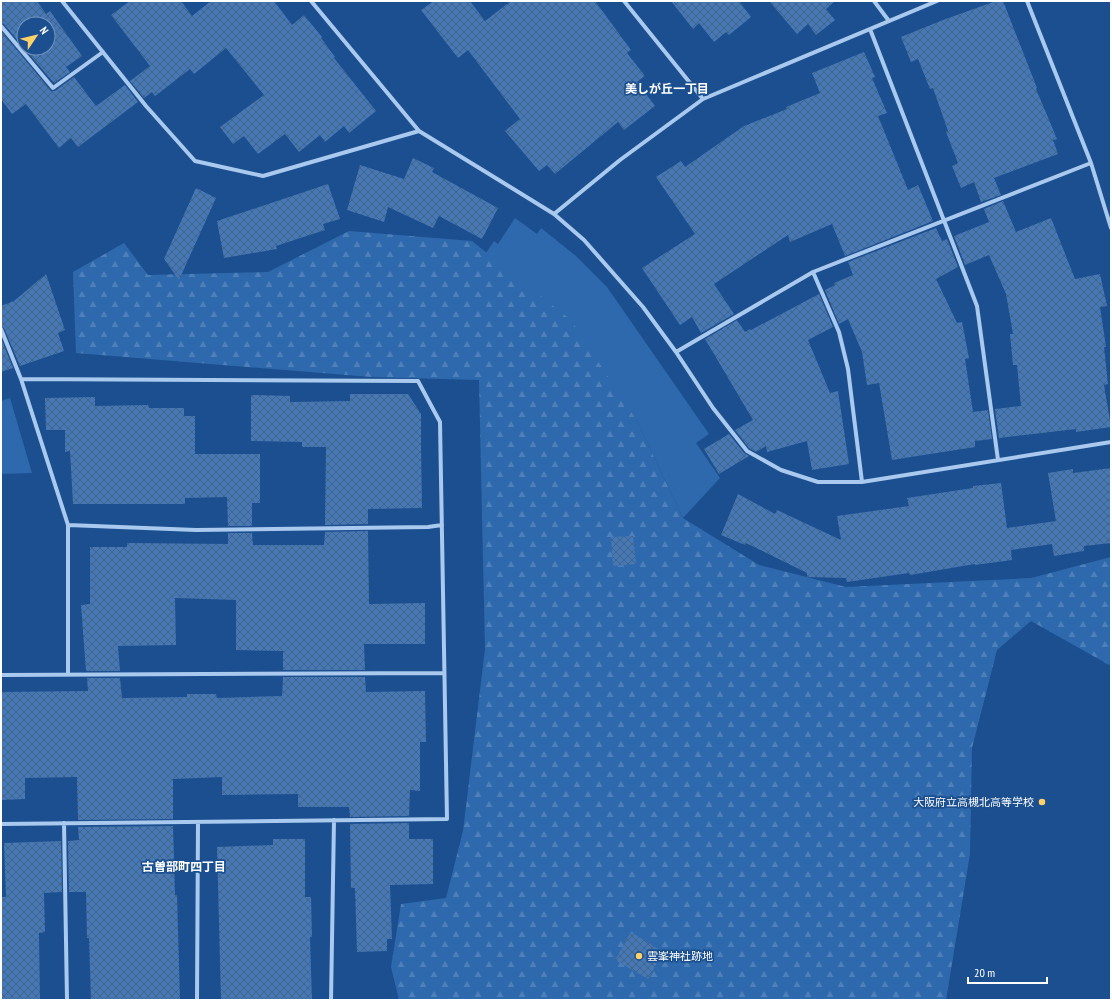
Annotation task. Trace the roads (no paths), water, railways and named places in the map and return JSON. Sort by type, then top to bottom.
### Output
[{"type":"street","points":[[62,1],[146,106],[195,161],[263,176],[419,131]]},
{"type":"street","points":[[311,1],[419,131],[554,214],[584,240],[642,307],[676,352],[713,408],[747,451],[781,470],[818,482],[862,482],[1111,442]]},
{"type":"street","points":[[624,1],[703,99]]},
{"type":"street","points":[[874,1],[889,21]]},
{"type":"street","points":[[554,214],[620,160],[703,99],[937,1]]},
{"type":"street","points":[[1027,1],[1091,163],[1111,228]]},
{"type":"street","points":[[1,26],[53,88],[102,52]]},
{"type":"street","points":[[870,29],[977,306],[998,460]]},
{"type":"street","points":[[676,352],[813,272],[1091,163]]},
{"type":"street","points":[[813,272],[839,332],[848,369],[862,482]]},
{"type":"street","points":[[1,329],[21,379],[68,525],[68,674]]},
{"type":"street","points":[[1,824],[447,819],[440,422],[418,381],[21,379]]},
{"type":"street","points":[[68,525],[196,530],[428,527],[442,525]]},
{"type":"street","points":[[1,675],[444,673]]},
{"type":"street","points":[[331,1000],[334,820]]},
{"type":"street","points":[[197,1000],[198,822]]},
{"type":"street","points":[[64,823],[67,1000]]},
{"type":"place","name":"大阪府立高槻北高等学校","points":[[1042,802]]},
{"type":"place","name":"雲峯神社跡地","points":[[639,956]]},
{"type":"district","name":"美しが丘一丁目","points":[[667,89]]},
{"type":"district","name":"古曽部町四丁目","points":[[184,867]]}]
